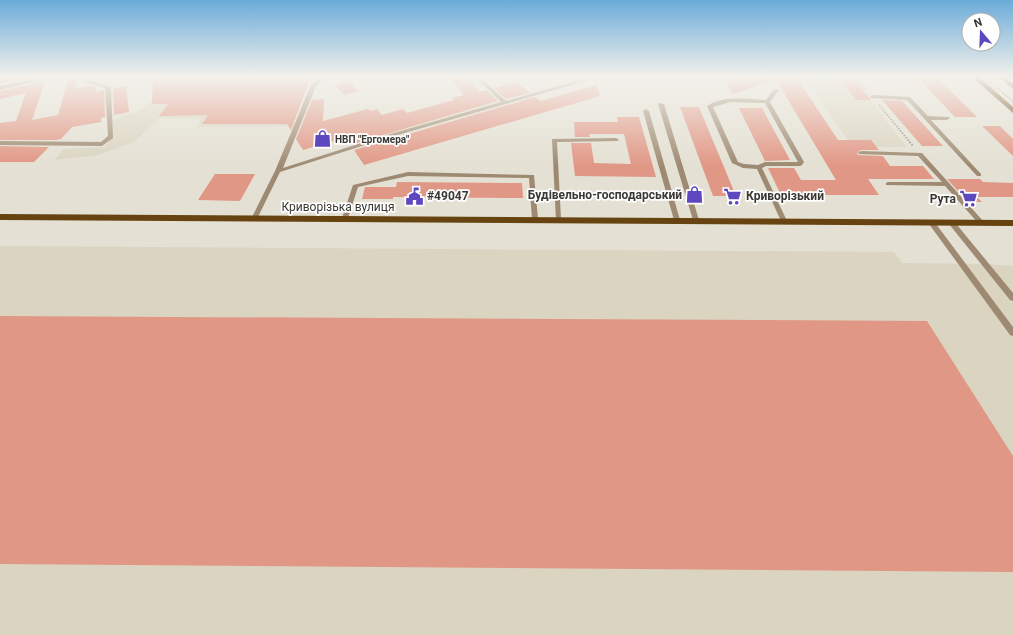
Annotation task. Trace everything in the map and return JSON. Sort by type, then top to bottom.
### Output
[{"type":"main road","name":"Криворізька вулиця","points":[[0,217],[558,219],[1013,223]]},
{"type":"street","points":[[0,143],[102,144],[112,136],[110,107]]},
{"type":"street","points":[[254,219],[278,171],[305,107]]},
{"type":"street","points":[[278,171],[382,138],[495,107]]},
{"type":"street","points":[[662,107],[696,220]]},
{"type":"street","points":[[710,107],[735,163],[743,166],[759,167],[764,164],[800,164],[801,162],[770,107]]},
{"type":"street","points":[[916,107],[979,175]]},
{"type":"street","points":[[646,111],[677,220]]},
{"type":"street","points":[[927,118],[947,118]]},
{"type":"street","points":[[558,219],[554,140],[616,140]]},
{"type":"street","points":[[860,153],[920,154],[982,222]]},
{"type":"street","points":[[759,167],[784,221]]},
{"type":"street","points":[[345,218],[355,186],[408,174],[532,176],[535,219]]},
{"type":"street","points":[[888,184],[947,184]]},
{"type":"street","points":[[931,222],[1013,333]]},
{"type":"street","points":[[951,222],[1013,298]]},
{"type":"path","points":[[881,107],[916,149]]},
{"type":"shaded area","points":[[145,107],[299,107],[290,126],[197,127],[201,119],[160,118],[134,142],[98,155],[55,160],[63,149],[104,147],[109,142],[111,137],[111,120],[141,110]]},
{"type":"shaded area","points":[[825,107],[875,107],[907,147],[853,147]]},
{"type":"shaded area","points":[[0,246],[894,252],[902,263],[985,264],[1013,266],[1013,635],[0,635]]},
{"type":"building","points":[[21,107],[36,107],[32,120],[58,115],[60,107],[105,107],[105,117],[101,118],[101,122],[72,127],[61,139],[0,140],[0,123],[16,121]]},
{"type":"building","points":[[114,107],[128,107],[129,112],[114,115]]},
{"type":"building","points":[[166,107],[300,107],[291,130],[287,124],[202,124],[208,115],[159,116]]},
{"type":"building","points":[[309,107],[324,107],[323,121],[368,109],[371,111],[377,109],[382,115],[403,109],[407,113],[430,107],[479,107],[350,145],[345,138],[303,150],[296,139]]},
{"type":"building","points":[[502,107],[564,107],[364,165],[354,150]]},
{"type":"building","points":[[680,107],[699,107],[736,196],[713,196]]},
{"type":"building","points":[[792,107],[816,107],[838,140],[871,140],[879,150],[861,150],[857,153],[858,155],[883,156],[890,166],[923,166],[934,179],[868,179],[879,195],[781,195],[768,168],[794,168],[801,180],[836,180]]},
{"type":"building","points":[[888,107],[907,107],[943,146],[922,146]]},
{"type":"building","points":[[945,107],[966,107],[977,117],[955,117]]},
{"type":"building","points":[[739,108],[762,108],[790,160],[765,161]]},
{"type":"building","points":[[617,117],[639,117],[656,177],[575,176],[571,143],[591,143],[594,163],[631,164],[624,134],[589,134],[590,137],[575,137],[574,122],[618,122]]},
{"type":"building","points":[[982,126],[1000,126],[1013,139],[1013,156]]},
{"type":"building","points":[[0,146],[49,147],[34,162],[0,162]]},
{"type":"building","points":[[215,174],[255,174],[240,201],[198,200]]},
{"type":"building","points":[[947,179],[980,179],[983,182],[1013,183],[1013,197],[977,197],[982,202],[968,202]]},
{"type":"building","points":[[397,182],[522,183],[523,198],[393,197],[393,199],[362,199],[365,187],[396,187]]},
{"type":"building","points":[[0,316],[927,321],[1013,456],[1013,572],[0,564]]},
{"type":"place","name":"НВП \"Ергомера\"","points":[[322,139]]},
{"type":"place","name":"Будівельно-господарський","points":[[695,195]]},
{"type":"place","name":"#49047","points":[[414,196]]},
{"type":"place","name":"Криворізький","points":[[733,196]]},
{"type":"place","name":"Рута","points":[[969,199]]}]
